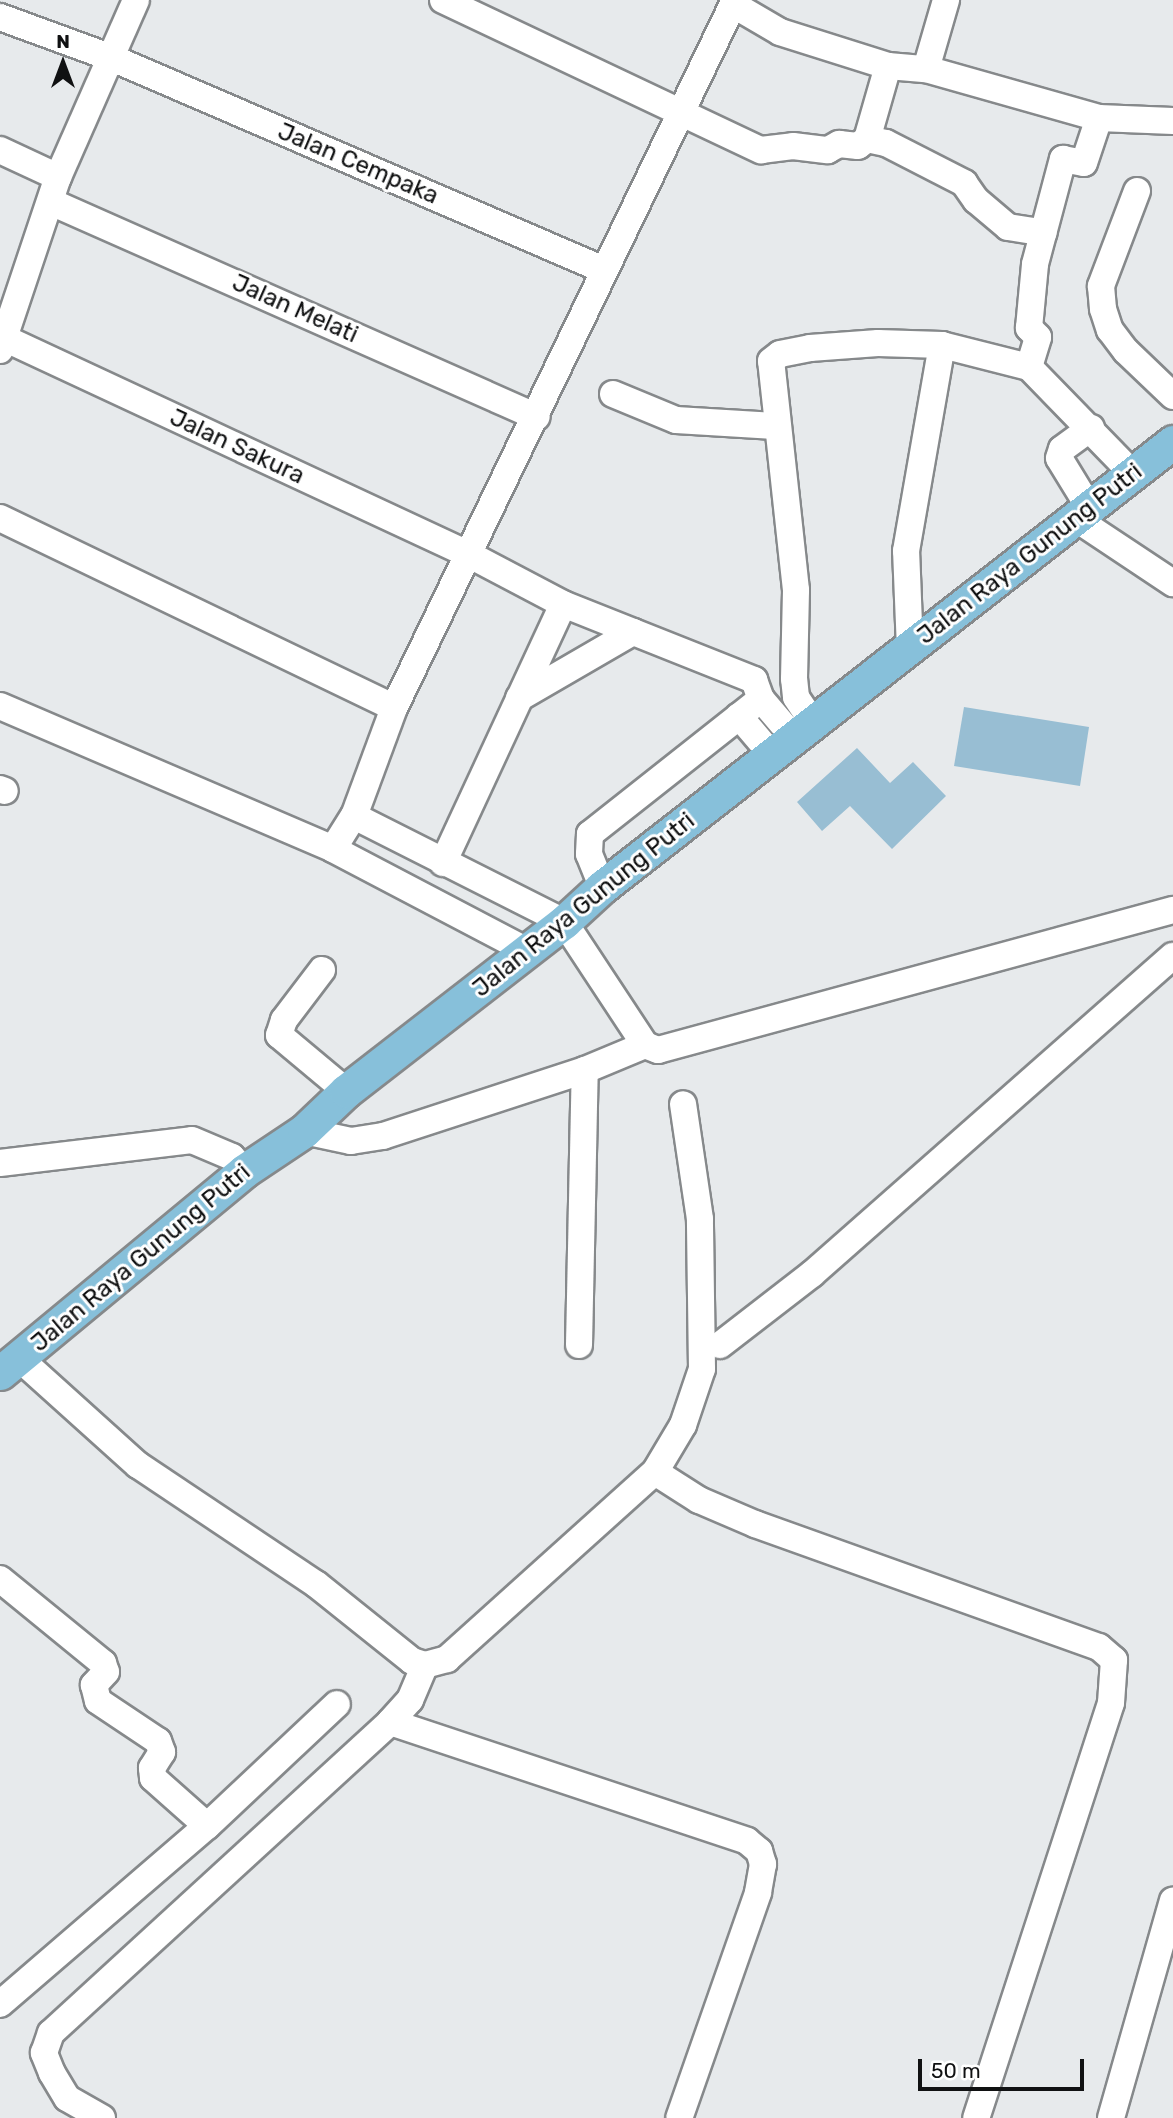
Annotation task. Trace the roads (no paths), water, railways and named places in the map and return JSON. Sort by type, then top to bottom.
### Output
[{"type":"main road","name":"Jalan Raya Gunung Putri","points":[[10,1366],[244,1171],[304,1131],[346,1091],[564,922],[602,887],[1173,442]]},
{"type":"street","points":[[2,344],[55,190],[136,0]]},
{"type":"street","points":[[443,0],[761,150],[793,146],[828,150],[839,144],[858,146],[867,139],[888,65]]},
{"type":"street","points":[[926,69],[946,0]]},
{"type":"street","points":[[333,849],[354,816],[394,708],[735,3],[780,32],[888,65],[926,69],[1099,118],[1173,121]]},
{"type":"street","name":"Jalan Cempaka","points":[[0,17],[112,58],[604,270]]},
{"type":"street","points":[[1029,367],[1038,337],[1029,328],[1035,264],[1063,159],[1084,163],[1099,118]]},
{"type":"street","points":[[867,139],[886,143],[964,183],[976,201],[1009,227],[1044,233]]},
{"type":"street","name":"Jalan Melati","points":[[0,150],[55,190],[537,417]]},
{"type":"street","points":[[1137,191],[1101,286],[1103,309],[1110,330],[1126,351],[1173,396]]},
{"type":"street","points":[[739,716],[794,740],[796,590],[775,426],[771,363],[776,355],[878,343],[942,345],[1029,367],[1132,473]]},
{"type":"street","name":"Jalan Sakura","points":[[2,344],[470,555],[564,604],[738,671],[754,680],[761,699],[794,740]]},
{"type":"street","points":[[909,649],[906,551],[942,345]]},
{"type":"street","points":[[613,394],[676,420],[775,426]]},
{"type":"street","points":[[1091,428],[1062,449],[1059,458],[1082,512],[1173,583]]},
{"type":"street","points":[[0,518],[394,708]]},
{"type":"street","points":[[443,863],[564,604]]},
{"type":"street","points":[[519,698],[633,632]]},
{"type":"street","points":[[602,887],[589,854],[590,834],[761,699]]},
{"type":"street","points":[[0,706],[333,849],[527,951]]},
{"type":"street","points":[[354,816],[564,922],[645,1045]]},
{"type":"street","points":[[304,1131],[351,1141],[383,1136],[585,1070],[645,1045],[668,1049],[1173,910]]},
{"type":"street","points":[[720,1345],[812,1274],[1173,956]]},
{"type":"street","points":[[322,970],[284,1020],[279,1035],[346,1091]]},
{"type":"street","points":[[579,1345],[585,1070]]},
{"type":"street","points":[[10,1366],[138,1465],[316,1584],[412,1661],[425,1665],[465,1647],[655,1472],[683,1425],[702,1369],[700,1219],[683,1104]]},
{"type":"street","points":[[0,1163],[192,1140],[232,1157],[244,1171]]},
{"type":"street","points":[[655,1472],[699,1500],[755,1524],[1099,1647],[1114,1660],[1111,1703],[976,2118]]},
{"type":"street","points":[[0,1579],[103,1662],[106,1672],[94,1685],[98,1701],[158,1741],[162,1752],[152,1768],[153,1778],[207,1826]]},
{"type":"street","points":[[102,2118],[67,2098],[52,2073],[44,2053],[51,2033],[390,1722],[410,1700],[425,1665]]},
{"type":"street","points":[[0,2004],[207,1826],[337,1704]]},
{"type":"street","points":[[390,1722],[747,1841],[759,1851],[763,1864],[758,1894],[678,2118]]},
{"type":"street","points":[[1111,2118],[1173,1901]]}]
